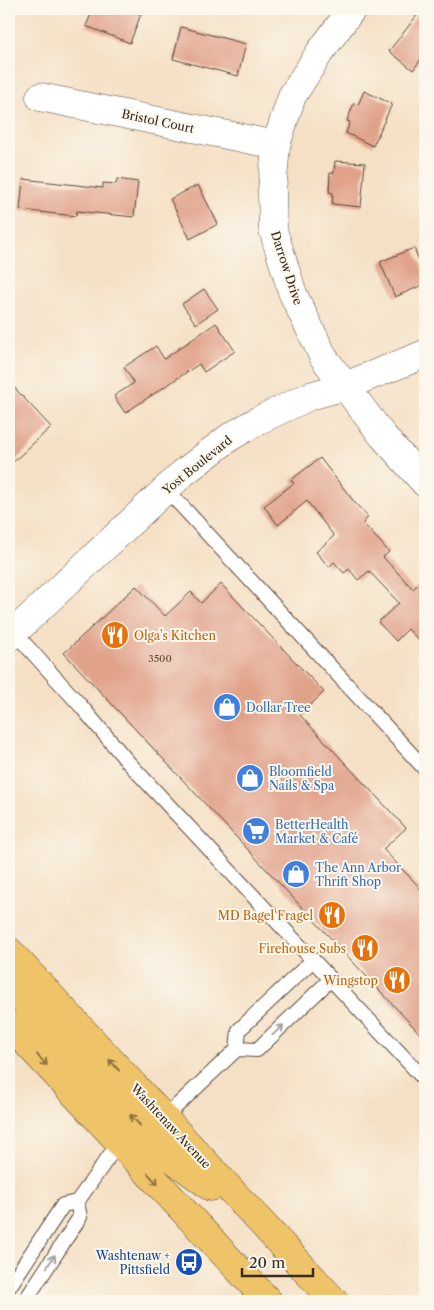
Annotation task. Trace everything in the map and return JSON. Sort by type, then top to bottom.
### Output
[{"type":"main road","name":"Washtenaw Avenue","points":[[9,951],[334,1301]]},
{"type":"main road","points":[[9,984],[165,1153],[266,1229]]},
{"type":"main road","points":[[9,1024],[268,1301]]},
{"type":"street","name":"Darrow Drive","points":[[352,9],[320,52],[292,96],[276,146],[272,191],[273,230],[293,294],[324,358],[382,435],[425,483]]},
{"type":"street","name":"Bristol Court","points":[[40,97],[276,146]]},
{"type":"street","name":"Yost Boulevard","points":[[11,634],[183,473],[230,437],[310,396],[345,386],[425,354]]},
{"type":"lane","points":[[166,489],[425,769]]},
{"type":"lane","points":[[11,634],[80,705],[123,756],[425,1080]]},
{"type":"lane","points":[[164,1118],[237,1049],[239,1030],[313,960]]},
{"type":"lane","points":[[237,1049],[257,1050],[331,979]]},
{"type":"lane","points":[[9,1287],[63,1205],[77,1202],[119,1142]]},
{"type":"lane","points":[[25,1301],[80,1216],[77,1202]]},
{"type":"building","points":[[93,9],[127,9],[141,14],[130,43],[86,26]]},
{"type":"building","points":[[422,9],[425,9],[425,54],[413,70],[389,51]]},
{"type":"building","points":[[181,27],[246,44],[238,76],[173,59]]},
{"type":"building","points":[[364,91],[392,104],[373,146],[346,133],[350,122],[347,121],[354,103],[358,105]]},
{"type":"building","points":[[335,161],[365,163],[361,207],[332,204],[333,193],[329,192],[330,173],[334,173]]},
{"type":"building","points":[[23,179],[103,188],[103,183],[116,184],[117,179],[138,182],[134,217],[77,211],[76,216],[20,210]]},
{"type":"building","points":[[198,185],[218,224],[190,239],[170,199]]},
{"type":"building","points":[[414,248],[425,275],[425,284],[395,297],[380,262]]},
{"type":"building","points":[[204,289],[218,309],[196,324],[182,304]]},
{"type":"building","points":[[216,323],[235,351],[204,372],[199,364],[125,413],[114,396],[134,383],[124,367],[156,346],[164,359]]},
{"type":"building","points":[[9,382],[51,427],[9,466]]},
{"type":"building","points":[[320,458],[368,517],[363,523],[389,552],[383,557],[413,589],[425,578],[425,647],[408,629],[396,641],[378,622],[399,603],[369,571],[358,580],[349,569],[344,573],[334,562],[329,567],[316,552],[334,536],[307,501],[278,525],[264,506],[294,483],[291,480]]},
{"type":"building","points":[[221,584],[324,692],[300,715],[406,828],[383,849],[425,893],[425,1039],[64,653],[136,586],[165,616],[191,592],[201,603]]},
{"type":"place","name":"Olga's Kitchen","points":[[115,635]]},
{"type":"place","name":"Dollar Tree","points":[[227,707]]},
{"type":"place","name":"Bloomfield Nails & Spa","points":[[250,778]]},
{"type":"place","name":"BetterHealth Market & Café","points":[[256,831]]},
{"type":"place","name":"The Ann Arbor Thrift Shop","points":[[296,874]]},
{"type":"place","name":"MD Bagel Fragel","points":[[332,915]]},
{"type":"place","name":"Firehouse Subs","points":[[365,948]]},
{"type":"place","name":"Wingstop","points":[[397,980]]},
{"type":"place","name":"Washtenaw + Pittsfield","points":[[189,1262]]}]
